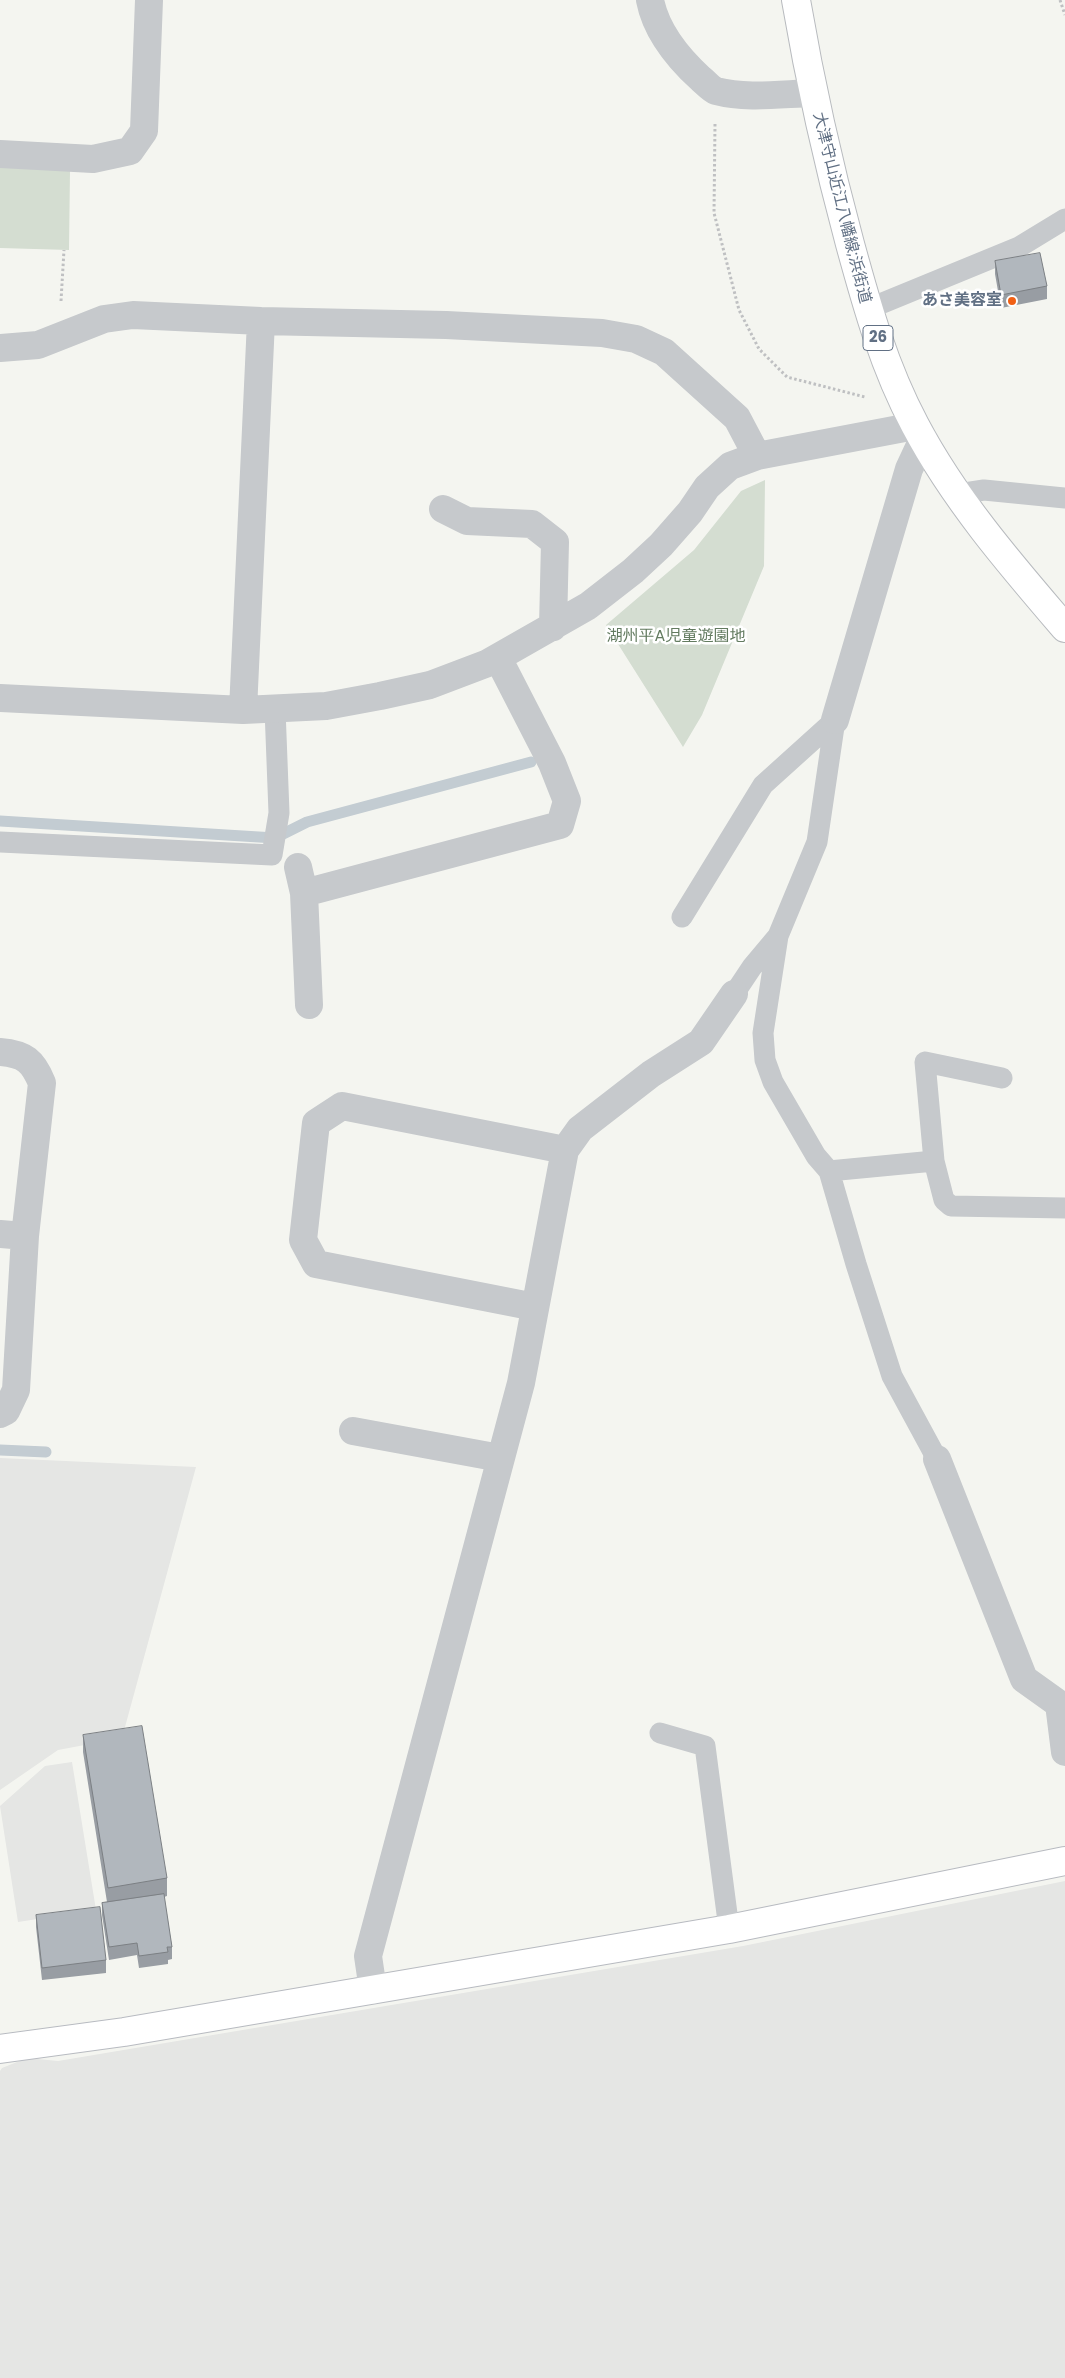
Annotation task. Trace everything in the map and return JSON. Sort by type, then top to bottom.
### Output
[{"type":"street","points":[[0,154],[93,160],[130,151],[144,130],[149,0]]},
{"type":"street","points":[[650,0],[653,15],[669,43],[691,69],[714,91],[739,94],[812,93]]},
{"type":"street","name":"大津守山近江八幡線;浜街道","points":[[796,0],[812,93],[868,310],[893,381],[919,432],[958,494],[1001,554],[1065,628]]},
{"type":"street","points":[[0,348],[38,345],[104,319],[133,315],[261,321],[446,325],[602,333],[636,339],[664,352],[738,418],[757,456]]},
{"type":"street","points":[[242,710],[261,321]]},
{"type":"street","points":[[0,698],[242,710],[326,706],[430,685],[498,658],[588,606],[633,571],[661,545],[690,512],[707,486],[730,466],[757,456],[919,432],[910,469],[835,720]]},
{"type":"street","points":[[443,509],[467,521],[532,524],[554,542],[553,627]]},
{"type":"street","points":[[304,893],[560,825],[567,801],[552,764],[498,658]]},
{"type":"street","points":[[298,867],[304,893],[309,1005]]},
{"type":"street","points":[[373,1990],[368,1956],[521,1383],[565,1150],[580,1129],[650,1074],[701,1042],[734,994]]},
{"type":"street","points":[[0,1052],[15,1053],[35,1065],[42,1083],[13,1235],[16,1390],[6,1411],[0,1414]]},
{"type":"street","points":[[535,1307],[316,1264],[303,1240],[316,1122],[342,1106],[565,1150]]},
{"type":"street","points":[[353,1432],[500,1458]]},
{"type":"street","points":[[938,1459],[1024,1679],[1059,1704],[1065,1752]]},
{"type":"street","points":[[0,2049],[124,2032],[729,1930],[1065,1861]]},
{"type":"lane","points":[[868,310],[1019,247],[1065,220]]},
{"type":"lane","points":[[958,494],[984,490],[1065,498]]},
{"type":"lane","points":[[0,842],[272,855],[279,812],[275,709]]},
{"type":"lane","points":[[682,917],[763,785],[835,720]]},
{"type":"lane","points":[[835,720],[817,842],[778,936],[763,1033],[765,1060],[773,1082],[816,1156],[830,1171],[856,1264],[892,1376],[938,1459]]},
{"type":"lane","points":[[734,994],[752,967],[778,936]]},
{"type":"lane","points":[[1002,1078],[925,1062],[934,1161],[944,1200],[951,1206],[1065,1208]]},
{"type":"lane","points":[[830,1171],[934,1161]]},
{"type":"lane","points":[[660,1733],[705,1746],[729,1930]]},
{"type":"path","points":[[1060,0],[1065,15]]},
{"type":"path","points":[[714,91],[716,137],[714,213],[739,310],[759,349],[787,378],[875,400],[903,401]]},
{"type":"path","points":[[59,337],[64,250]]},
{"type":"shaded area","points":[[0,1458],[196,1467],[122,1738],[58,1750],[0,1790]]},
{"type":"shaded area","points":[[72,1762],[96,1910],[18,1922],[0,1806],[45,1766]]},
{"type":"shaded area","points":[[1065,1881],[1065,2378],[0,2378],[0,2071],[2,2068],[27,2058],[58,2061],[743,1946]]},
{"type":"green space","points":[[0,164],[70,170],[69,250],[0,248]]},
{"type":"green space","name":"湖州平A児童遊園地","points":[[765,480],[764,566],[702,715],[683,747],[606,625],[694,550],[741,491]]},
{"type":"building","points":[[1040,253],[1047,286],[1001,295],[995,261]]},
{"type":"building","points":[[142,1726],[167,1878],[108,1888],[83,1735]]},
{"type":"building","points":[[164,1894],[172,1947],[167,1947],[168,1952],[139,1956],[137,1943],[109,1947],[102,1903]]},
{"type":"building","points":[[100,1907],[106,1960],[42,1968],[36,1915]]},
{"type":"waterway","points":[[0,821],[275,838],[307,822],[531,762]]},
{"type":"waterway","points":[[0,1450],[46,1452]]},
{"type":"place","name":"あさ美容室","points":[[1012,301]]}]
